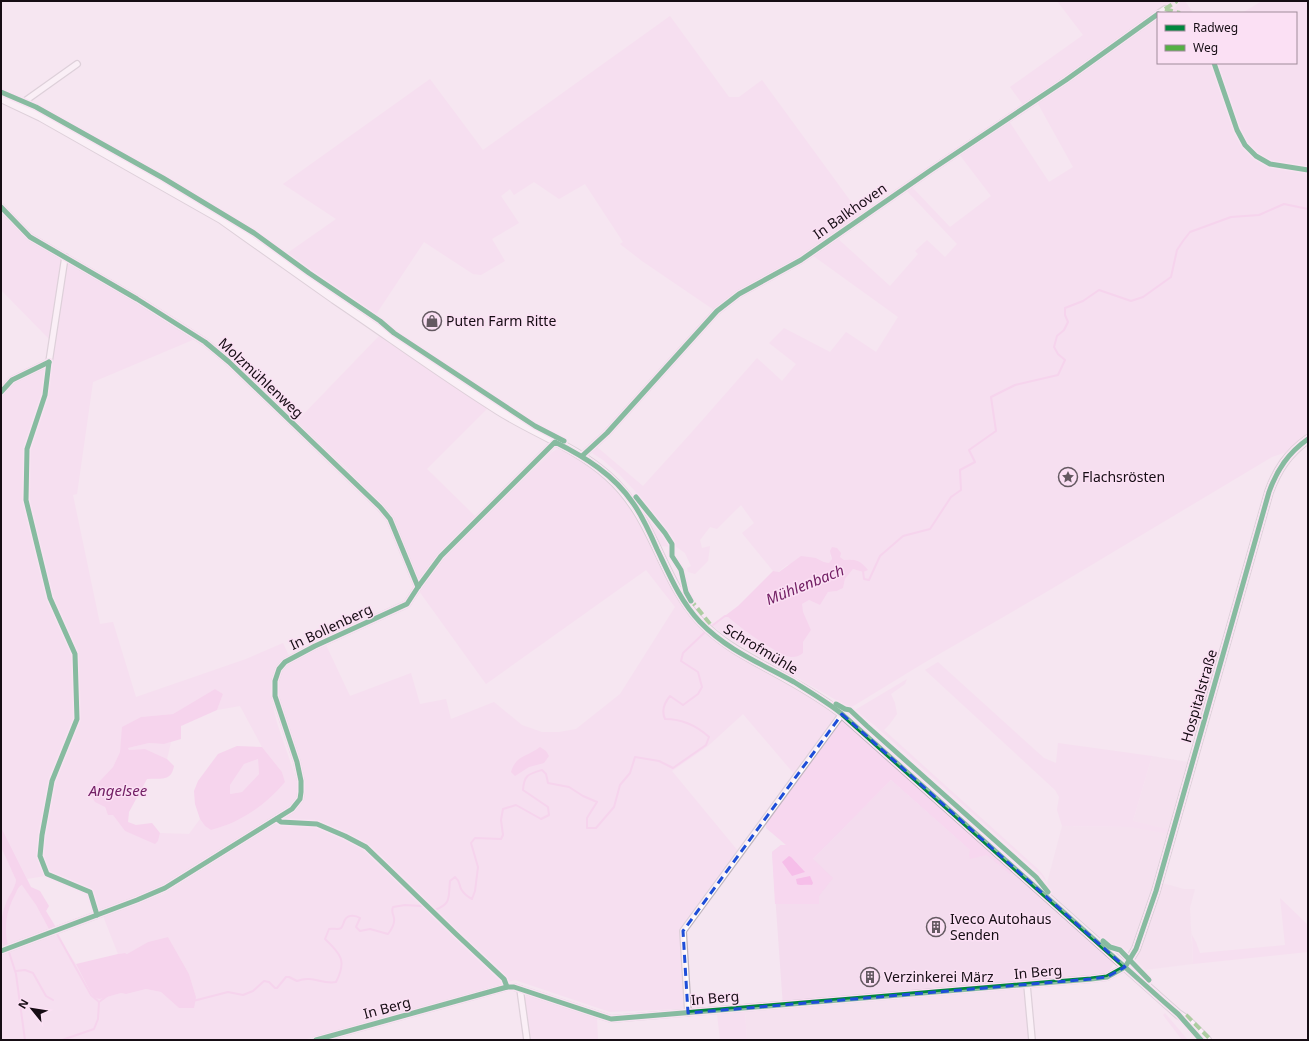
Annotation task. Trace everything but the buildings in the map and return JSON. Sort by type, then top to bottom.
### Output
[{"type":"main road","name":"Schrofmühle","points":[[1,98],[22,107],[222,219],[275,258],[498,410],[582,456],[608,476],[633,503],[645,523],[672,581],[699,621],[717,638],[732,649],[810,692],[842,714]]},
{"type":"main road","name":"Hospitalstraße","points":[[1125,968],[1136,950],[1156,891],[1269,492],[1276,476],[1289,454],[1308,439]]},
{"type":"main road","points":[[842,714],[1125,968],[1187,1020],[1207,1040]]},
{"type":"main road","points":[[1178,1014],[1201,1040]]},
{"type":"street","name":"In Balkhoven","points":[[1160,12],[1165,9]]},
{"type":"street","name":"In Balkhoven","points":[[582,456],[607,433],[717,311],[739,294],[801,260],[1066,80],[1157,14]]},
{"type":"street","points":[[22,107],[24,102],[77,64]]},
{"type":"street","name":"Molzmühlenweg","points":[[1,207],[30,237],[137,299],[205,342],[228,362],[390,518],[418,587]]},
{"type":"street","points":[[1,392],[12,380],[50,362],[65,257]]},
{"type":"street","name":"In Bollenberg","points":[[2,951],[165,888],[292,809],[300,799],[301,781],[297,762],[275,696],[275,681],[279,669],[285,662],[316,646],[407,604],[441,556],[555,442]]},
{"type":"street","name":"In Berg","points":[[688,1012],[683,931],[842,714]]},
{"type":"street","name":"In Berg","points":[[316,1040],[507,987],[514,987],[611,1019],[1107,978],[1125,968]]},
{"type":"street","name":"In Berg","points":[[1027,985],[1032,1040]]},
{"type":"street","points":[[520,989],[527,1040]]},
{"type":"highlighted area","points":[[842,714],[1125,967],[1107,977],[1091,979],[688,1013],[683,931]]},
{"type":"shaded area","points":[[1057,1],[1175,1],[1173,3],[1172,11],[1181,1],[1185,1],[1192,12],[1157,12],[1157,64],[1297,64],[1297,12],[1244,12],[1262,1],[1308,1],[1308,437],[1284,453],[1272,457],[850,708],[733,641],[711,625],[726,615],[756,638],[790,657],[803,653],[803,642],[811,630],[802,612],[802,604],[809,600],[820,605],[828,592],[837,591],[843,588],[845,579],[853,569],[863,572],[852,559],[844,560],[840,557],[830,555],[832,559],[829,563],[816,558],[787,565],[778,572],[773,571],[742,533],[754,523],[741,505],[717,529],[710,527],[700,540],[702,548],[710,546],[708,561],[695,574],[688,572],[687,568],[691,566],[685,553],[675,546],[671,537],[661,523],[636,492],[619,474],[603,460],[592,453],[597,447],[643,486],[757,358],[782,381],[796,364],[769,343],[784,328],[830,352],[846,332],[876,352],[898,317],[812,255],[836,237],[890,286],[918,254],[915,251],[927,240],[945,257],[957,244],[905,189],[911,186],[950,227],[991,196],[959,154],[1009,121],[1049,182],[1073,167],[1037,102],[1026,109],[1010,87],[1083,35]]},
{"type":"shaded area","points":[[670,16],[729,97],[739,97],[762,80],[860,214],[816,247],[744,287],[714,310],[642,261],[620,244],[623,242],[585,184],[559,199],[534,182],[514,195],[510,189],[501,196],[519,223],[492,239],[505,261],[481,275],[473,274],[424,242],[375,316],[286,254],[336,219],[283,184],[430,79],[483,150]]},
{"type":"shaded area","points":[[1,210],[29,238],[166,318],[195,339],[93,382],[77,494],[73,495],[100,624],[113,622],[136,697],[246,659],[283,643],[289,656],[279,664],[273,676],[270,694],[277,723],[299,787],[297,798],[290,807],[165,887],[95,914],[89,893],[45,876],[27,879],[1,827],[1,388],[48,361],[52,342],[1,290]],"holes":[[[215,689],[223,694],[217,710],[240,706],[262,747],[282,772],[285,782],[270,798],[252,812],[222,827],[211,830],[205,826],[200,819],[189,834],[160,833],[158,841],[155,843],[125,831],[113,815],[106,811],[97,784],[113,767],[120,752],[123,727],[141,717],[173,714]]]},
{"type":"shaded area","points":[[379,336],[488,408],[427,469],[476,517],[439,554],[421,578],[416,578],[392,518],[350,471],[297,421]]},
{"type":"shaded area","points":[[557,449],[562,451],[566,450],[585,462],[603,475],[619,490],[632,508],[674,593],[708,634],[730,651],[832,710],[837,717],[795,775],[743,714],[708,746],[672,771],[738,851],[680,929],[686,1005],[682,1009],[610,1012],[515,980],[303,1040],[1,1040],[1,954],[54,935],[57,936],[76,964],[91,993],[100,999],[121,993],[126,994],[146,989],[161,992],[179,1008],[196,997],[189,974],[168,937],[148,942],[127,954],[118,954],[103,916],[164,894],[296,811],[303,800],[305,787],[303,771],[277,692],[278,677],[283,667],[287,663],[326,645],[350,696],[411,673],[420,704],[446,699],[451,719],[494,702],[522,725],[542,732],[559,732],[576,729],[620,694],[675,607],[646,570],[486,684],[419,591],[443,558],[552,452]]},
{"type":"shaded area","points":[[635,501],[638,502],[660,529],[671,547],[661,546],[641,508]]},
{"type":"shaded area","points":[[938,662],[1044,758],[1056,763],[1058,743],[1152,756],[1133,821],[1171,830],[1169,834],[1130,827],[1062,826],[1057,810],[1059,797],[1055,790],[925,670]]},
{"type":"shaded area","points":[[907,679],[905,684],[891,694],[895,703],[897,714],[884,730],[1039,870],[1047,883],[1041,875],[874,725],[855,710]]},
{"type":"shaded area","points":[[843,719],[1013,871],[1010,874],[987,855],[970,859],[970,850],[891,780],[813,859],[833,878],[819,896],[819,904],[775,904],[772,852],[781,845],[786,845],[766,828],[766,821]]},
{"type":"shaded area","points":[[867,730],[870,730],[878,736],[1038,880],[1042,886],[1041,888]]},
{"type":"shaded area","points":[[171,742],[167,759],[145,749],[129,750],[128,748],[149,743],[164,744]]},
{"type":"shaded area","points":[[1152,756],[1188,762],[1171,830],[1155,881],[1184,889],[1195,889],[1190,908],[1193,964],[1145,970],[1127,949],[1116,960],[1111,969],[1105,973],[1025,982],[1030,1040],[747,1040],[745,1011],[783,1007],[772,852],[781,845],[813,859],[891,780],[978,857],[993,853],[1038,895],[1047,883],[1062,826],[1130,827]]},
{"type":"shaded area","points":[[258,759],[259,774],[242,792],[230,794],[230,785],[244,764]]},
{"type":"shaded area","points":[[1,847],[16,880],[15,886],[6,903],[1,918]]},
{"type":"shaded area","points":[[23,885],[50,931],[8,945],[6,926],[8,913],[17,891]]},
{"type":"shaded area","points":[[1280,898],[1308,925],[1308,952],[1193,964],[1192,935],[1200,953],[1285,945]]},
{"type":"shaded area","points":[[527,996],[542,999],[597,1018],[598,1040],[529,1040],[524,998]]},
{"type":"shaded area","points":[[745,1011],[747,1040],[720,1040],[717,1014]]},
{"type":"shaded area","points":[[1165,1013],[1188,1040],[1182,1040],[1163,1015]]},
{"type":"water","points":[[832,547],[837,548],[841,553],[840,557],[844,560],[851,559],[858,561],[868,570],[863,572],[853,569],[845,579],[843,588],[837,591],[828,592],[820,605],[809,600],[802,604],[803,612],[811,630],[803,642],[802,654],[791,657],[777,651],[731,620],[726,615],[738,606],[773,571],[779,572],[801,556],[816,558],[829,563],[832,559],[830,551]]},
{"type":"water","name":"Angelsee","points":[[215,689],[223,694],[217,710],[181,726],[181,739],[164,744],[149,743],[128,748],[129,750],[145,749],[167,759],[174,766],[173,771],[168,777],[161,779],[147,779],[129,812],[128,822],[136,825],[152,823],[160,833],[158,841],[155,844],[125,831],[113,815],[108,815],[105,807],[95,802],[91,795],[97,784],[113,767],[120,752],[122,727],[141,717],[173,714]]},
{"type":"water","points":[[237,746],[262,747],[282,772],[285,782],[270,798],[252,812],[232,823],[211,830],[205,826],[200,819],[195,804],[194,791],[198,781],[218,754]],"holes":[[[258,759],[259,774],[242,792],[230,794],[230,785],[244,764]]]},
{"type":"water","points":[[540,747],[546,751],[549,756],[544,763],[529,767],[515,776],[511,772],[513,766],[519,759]]},
{"type":"water","points":[[1,827],[31,887],[40,891],[49,906],[46,911],[57,929],[50,931],[36,905],[22,885],[18,889],[12,901],[8,913],[6,932],[8,945],[3,947],[1,931],[4,908],[16,880],[1,847]]},
{"type":"water","points":[[789,856],[805,872],[792,876],[782,862]]},
{"type":"water","points":[[810,876],[813,883],[812,885],[797,884],[796,879]]},
{"type":"water","points":[[168,937],[189,974],[196,997],[194,1008],[179,1008],[161,992],[146,989],[126,994],[121,993],[100,999],[95,998],[76,964],[118,954],[127,954],[148,942]]},
{"type":"waterway","name":"Mühlenbach","points":[[863,571],[864,579],[869,580],[880,556],[903,536],[930,529],[951,497],[961,490],[960,470],[975,462],[969,450],[996,431],[991,397],[1015,385],[1058,375],[1065,360],[1058,354],[1054,347],[1057,336],[1064,330],[1068,322],[1065,315],[1065,308],[1083,301],[1099,290],[1131,301],[1143,297],[1171,277],[1177,250],[1190,232],[1231,217],[1259,215],[1284,204],[1308,209]]},
{"type":"waterway","name":"Mühlenbach","points":[[713,625],[725,616],[730,616]]},
{"type":"waterway","name":"Mühlenbach","points":[[428,903],[435,910],[444,905],[449,896],[450,881],[455,877],[459,881],[462,891],[472,899],[475,891],[478,867],[471,843],[475,838],[501,839],[503,835],[501,820],[503,809],[516,805],[541,819],[549,815],[548,807],[523,790],[524,781],[530,774],[542,770],[546,774],[548,783],[569,787],[583,796],[597,802],[587,818],[587,828],[596,828],[614,807],[620,785],[630,773],[635,757],[659,761],[673,768],[706,745],[709,737],[704,733],[694,726],[683,722],[665,719],[663,713],[666,701],[670,696],[683,705],[698,694],[702,687],[698,672],[681,661],[683,653],[704,633]]},
{"type":"waterway","name":"Mühlenbach","points":[[193,1001],[228,992],[243,995],[253,991],[264,981],[269,982],[277,988],[286,977],[297,981],[303,979],[313,979],[331,983],[336,982],[342,963],[341,958],[335,949],[325,939],[329,929],[340,929],[346,918],[353,916],[360,918],[356,927],[360,931],[370,929],[388,934],[394,922],[392,911],[393,907],[405,905],[421,906]]},
{"type":"waterway","name":"Mühlenbach","points":[[57,934],[91,995],[99,1002],[107,996]]},
{"type":"waterway","points":[[8,949],[16,974],[25,1040]]},
{"type":"waterway","points":[[16,971],[25,970],[33,973],[46,996],[53,1000]]},
{"type":"waterway","points":[[62,1040],[94,1029],[98,1019],[99,1002]]},
{"type":"marked path","points":[[1165,9],[1177,1]]},
{"type":"marked path","points":[[1165,9],[1176,12]]},
{"type":"marked path","points":[[690,599],[710,624]]},
{"type":"marked path","points":[[1186,1015],[1211,1040]]},
{"type":"cycle path","points":[[582,456],[607,433],[717,311],[739,294],[801,260],[931,170],[1066,80],[1157,15]]},
{"type":"cycle path","points":[[1214,64],[1237,130],[1245,145],[1256,156],[1270,164],[1308,170]]},
{"type":"cycle path","points":[[1,92],[36,107],[163,178],[254,233],[309,273],[380,321],[394,333],[535,426],[564,441]]},
{"type":"cycle path","points":[[1,207],[30,237],[137,299],[205,342],[229,362],[380,507],[390,519],[418,587]]},
{"type":"cycle path","points":[[49,362],[45,395],[27,449],[26,500],[50,598],[75,654],[77,719],[52,781],[42,835],[40,856],[47,874],[90,892],[97,915]]},
{"type":"cycle path","points":[[1,392],[12,380],[49,362]]},
{"type":"cycle path","points":[[316,1040],[507,987],[514,987],[611,1019],[1091,979],[1107,977],[1125,967],[1136,949],[1156,891],[1269,492],[1284,462],[1301,444],[1308,439]]},
{"type":"cycle path","points":[[1,951],[165,888],[292,809],[300,799],[301,781],[297,762],[275,696],[275,681],[279,669],[285,662],[315,646],[407,604],[441,556],[555,442],[577,454],[608,475],[625,493],[637,508],[643,519],[681,596],[693,614],[710,632],[721,641],[756,662],[794,682],[842,714],[1178,1014],[1201,1040]]},
{"type":"cycle path","points":[[636,497],[672,544],[672,556],[681,570],[686,592],[691,601]]},
{"type":"cycle path","points":[[836,704],[850,710],[1036,877],[1048,892]]},
{"type":"cycle path","points":[[277,819],[281,822],[317,824],[366,847],[504,979],[507,987]]},
{"type":"cycle path","points":[[1103,941],[1110,947],[1120,950],[1149,980]]},
{"type":"place","name":"Puten Farm Ritte","points":[[432,321]]},
{"type":"place","name":"Flachsrösten","points":[[1068,477]]},
{"type":"place","name":"Iveco Autohaus Senden","points":[[936,927]]},
{"type":"place","name":"Verzinkerei März","points":[[870,977]]}]
